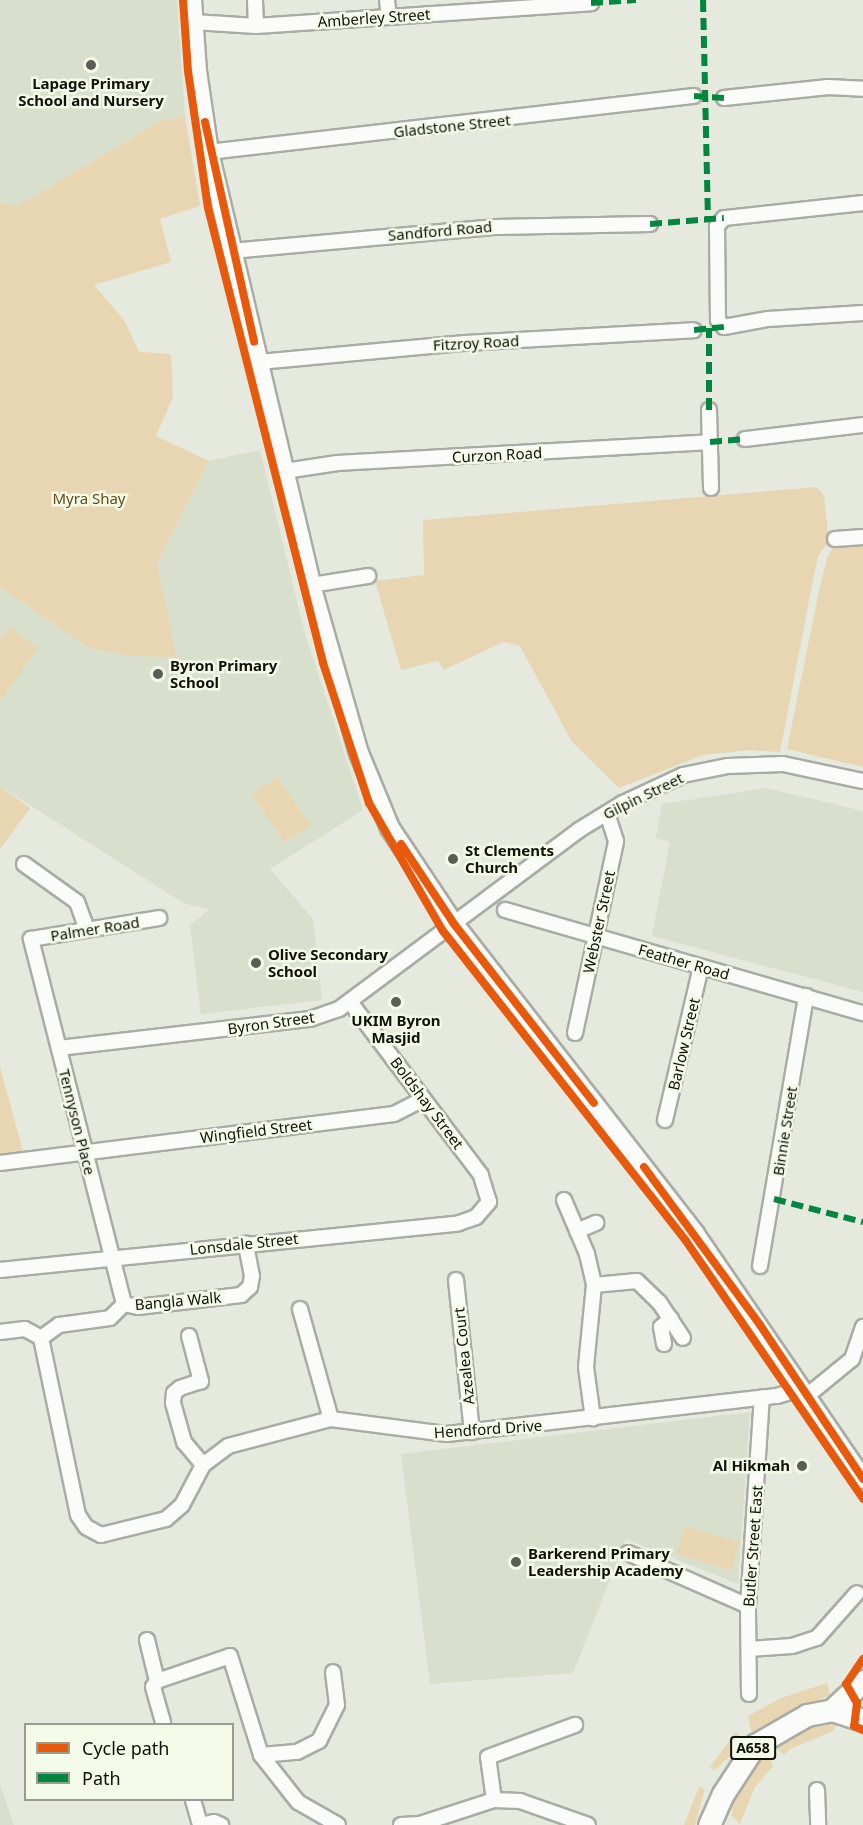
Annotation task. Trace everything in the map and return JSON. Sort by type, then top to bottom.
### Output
[{"type":"main road","points":[[192,0],[209,152],[231,251],[311,585],[359,753],[390,828],[454,924],[695,1234],[863,1479]]},
{"type":"main road","name":"A658","points":[[710,1825],[755,1745],[807,1716],[832,1710],[863,1682]]},
{"type":"main road","points":[[832,1710],[863,1720]]},
{"type":"street","points":[[255,0],[256,26]]},
{"type":"street","points":[[387,0],[389,17]]},
{"type":"street","name":"Amberley Street","points":[[194,22],[256,26],[389,17],[472,6],[590,2]]},
{"type":"street","points":[[724,98],[828,87],[863,88]]},
{"type":"street","name":"Gladstone Street","points":[[209,152],[694,96]]},
{"type":"street","points":[[863,202],[724,218],[717,226],[718,320],[724,327],[768,319],[863,313]]},
{"type":"street","name":"Sandford Road","points":[[231,251],[496,226],[650,224]]},
{"type":"street","name":"Fitzroy Road","points":[[259,362],[453,344],[694,330]]},
{"type":"street","points":[[709,410],[711,488]]},
{"type":"street","points":[[745,439],[863,425]]},
{"type":"street","name":"Curzon Road","points":[[285,471],[337,463],[710,442]]},
{"type":"street","points":[[835,539],[863,537]]},
{"type":"street","points":[[311,585],[368,576]]},
{"type":"street","name":"Gilpin Street","points":[[454,924],[607,813],[657,786],[705,769],[783,764],[863,781]]},
{"type":"street","name":"Webster Street","points":[[575,1033],[616,841],[607,813]]},
{"type":"street","points":[[24,864],[77,902],[87,929]]},
{"type":"street","name":"Feather Road","points":[[505,910],[863,1013]]},
{"type":"street","name":"Palmer Road","points":[[31,939],[159,918]]},
{"type":"street","name":"Byron Street","points":[[59,1048],[310,1020],[350,1002],[454,924]]},
{"type":"street","name":"Tennyson Place","points":[[31,939],[124,1304]]},
{"type":"street","name":"Barlow Street","points":[[665,1120],[701,967]]},
{"type":"street","name":"Binnie Street","points":[[760,1266],[806,996]]},
{"type":"street","name":"Boldshay Street","points":[[350,1002],[481,1175],[487,1188],[486,1210]]},
{"type":"street","name":"Wingfield Street","points":[[0,1163],[394,1114],[423,1099]]},
{"type":"street","points":[[564,1200],[577,1231],[594,1285],[586,1367],[593,1419]]},
{"type":"street","name":"Lonsdale Street","points":[[0,1270],[459,1223],[486,1210]]},
{"type":"street","points":[[577,1231],[597,1223]]},
{"type":"street","name":"Bangla Walk","points":[[41,1338],[58,1325],[110,1318],[124,1304],[138,1307],[242,1295],[250,1287],[252,1276],[246,1244]]},
{"type":"street","name":"Azealea Court","points":[[456,1280],[472,1432]]},
{"type":"street","points":[[594,1285],[637,1281],[670,1319],[683,1338]]},
{"type":"street","points":[[300,1309],[331,1419]]},
{"type":"street","points":[[664,1344],[661,1327],[670,1319]]},
{"type":"street","points":[[805,1392],[852,1359],[863,1327]]},
{"type":"street","points":[[0,1332],[25,1329],[41,1338]]},
{"type":"street","points":[[189,1336],[205,1395]]},
{"type":"street","name":"Hendford Drive","points":[[41,1338],[78,1515],[92,1532],[109,1534],[166,1519],[182,1505],[203,1465],[228,1446],[331,1419],[424,1433],[472,1432],[805,1392]]},
{"type":"street","points":[[201,1381],[180,1388],[174,1393],[173,1403],[184,1442],[203,1465]]},
{"type":"street","name":"Butler Street East","points":[[749,1694],[748,1606],[762,1397]]},
{"type":"street","points":[[628,1553],[748,1606]]},
{"type":"street","points":[[749,1649],[792,1646],[817,1638],[857,1593]]},
{"type":"street","points":[[147,1640],[157,1681]]},
{"type":"street","points":[[163,1723],[153,1687],[157,1681],[230,1656],[261,1755],[298,1802],[338,1825]]},
{"type":"street","points":[[261,1755],[297,1752],[319,1741],[337,1705],[333,1672]]},
{"type":"street","points":[[494,1800],[488,1757],[575,1725]]},
{"type":"street","points":[[817,1790],[818,1825]]},
{"type":"street","points":[[401,1825],[420,1824],[494,1800],[520,1801],[565,1821],[588,1825]]},
{"type":"street","points":[[193,1801],[200,1825],[214,1822],[221,1825]]},
{"type":"shaded area","name":"Lapage Primary School and Nursery","points":[[0,0],[177,0],[185,116],[160,121],[18,206],[0,203]]},
{"type":"shaded area","name":"Byron Primary School","points":[[260,450],[305,634],[363,810],[270,869],[313,919],[322,1000],[201,1014],[190,925],[210,909],[185,904],[0,786],[0,587],[89,648],[176,658],[157,564],[209,461]]},
{"type":"shaded area","points":[[766,788],[863,811],[863,992],[652,936],[670,842],[656,838],[662,804]]},
{"type":"shaded area","name":"Barkerend Primary Leadership Academy","points":[[750,1412],[738,1584],[626,1539],[573,1673],[430,1684],[401,1454]]},
{"type":"shaded area","points":[[0,1785],[14,1825],[0,1825]]},
{"type":"green space","name":"Myra Shay","points":[[185,116],[200,206],[160,219],[171,262],[94,285],[124,320],[139,352],[171,354],[173,397],[156,436],[209,461],[157,564],[177,658],[125,655],[89,648],[0,587],[0,203],[18,206],[160,121]]},
{"type":"green space","points":[[817,487],[824,496],[829,541],[818,556],[780,752],[751,750],[703,755],[619,788],[572,742],[520,646],[503,642],[444,670],[438,661],[401,670],[375,581],[424,575],[423,520]]},
{"type":"green space","points":[[835,544],[863,545],[863,767],[787,749],[819,591],[827,558]]},
{"type":"green space","points":[[9,627],[38,648],[0,701],[0,639]]},
{"type":"green space","points":[[277,777],[311,825],[285,843],[252,795]]},
{"type":"green space","points":[[0,786],[30,808],[0,849]]},
{"type":"green space","points":[[0,1067],[23,1151],[0,1154]]},
{"type":"green space","points":[[685,1526],[740,1543],[731,1570],[677,1554]]},
{"type":"green space","points":[[827,1683],[830,1695],[766,1724],[752,1736],[748,1716],[781,1698]]},
{"type":"green space","points":[[819,1723],[837,1724],[833,1731],[790,1749],[784,1755],[775,1747]]},
{"type":"green space","points":[[736,1732],[744,1743],[715,1770],[710,1767]]},
{"type":"green space","points":[[768,1754],[773,1766],[755,1787],[740,1824],[732,1816],[732,1802],[754,1765]]},
{"type":"green space","points":[[699,1787],[705,1789],[695,1825],[684,1825]]},
{"type":"marked path","points":[[591,3],[636,0]]},
{"type":"marked path","points":[[703,0],[708,219]]},
{"type":"marked path","points":[[694,96],[724,98]]},
{"type":"marked path","points":[[650,224],[724,218]]},
{"type":"marked path","points":[[694,330],[724,327]]},
{"type":"marked path","points":[[709,328],[709,410]]},
{"type":"marked path","points":[[710,442],[745,439]]},
{"type":"marked path","points":[[774,1199],[863,1222]]},
{"type":"cycle path","points":[[183,0],[188,71],[208,208],[323,663],[369,803],[443,931],[686,1241],[863,1499]]},
{"type":"cycle path","points":[[205,122],[254,342]]},
{"type":"cycle path","points":[[401,844],[454,924],[594,1103]]},
{"type":"cycle path","points":[[644,1167],[760,1325],[863,1479]]},
{"type":"cycle path","points":[[863,1659],[846,1684],[857,1703],[854,1726],[863,1730]]},
{"type":"place","name":"Lapage Primary School and Nursery","points":[[91,65]]},
{"type":"place","name":"Byron Primary School","points":[[158,674]]},
{"type":"place","name":"St Clements Church","points":[[453,859]]},
{"type":"place","name":"Olive Secondary School","points":[[256,963]]},
{"type":"place","name":"UKIM Byron Masjid","points":[[396,1002]]},
{"type":"place","name":"Al Hikmah","points":[[802,1466]]},
{"type":"place","name":"Barkerend Primary Leadership Academy","points":[[516,1562]]}]
